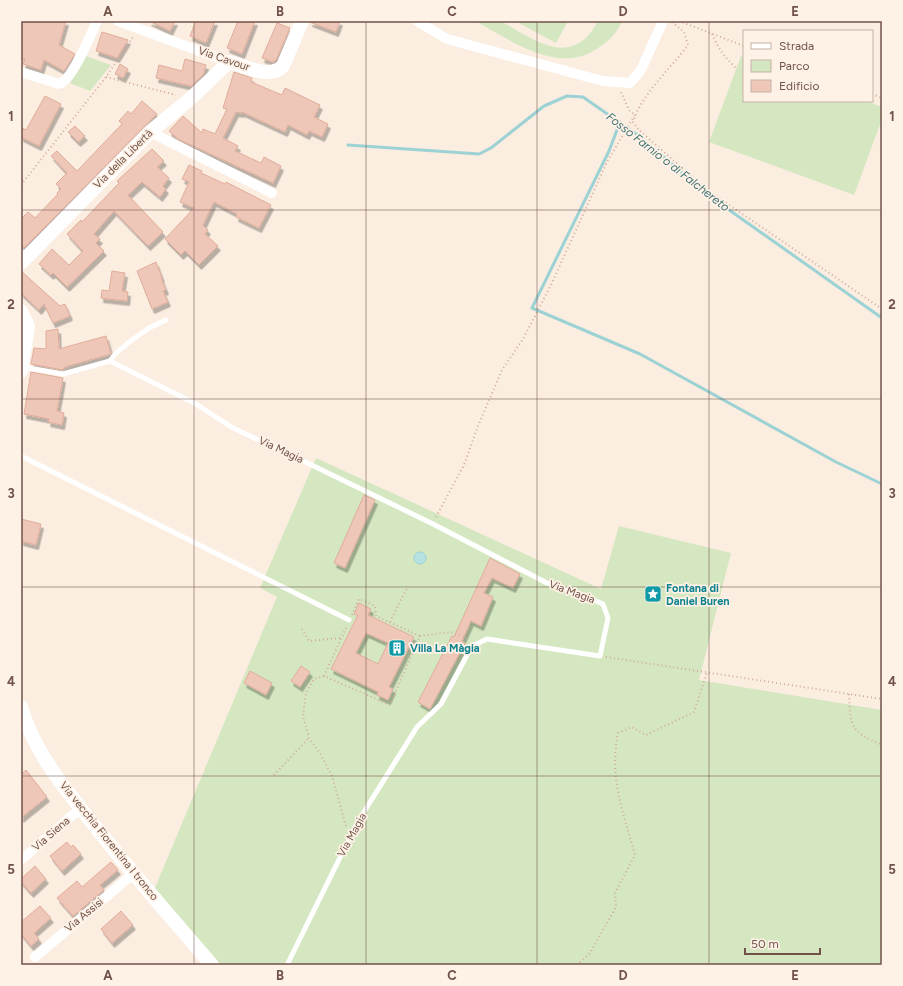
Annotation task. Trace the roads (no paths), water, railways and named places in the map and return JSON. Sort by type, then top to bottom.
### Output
[{"type":"street","points":[[21,72],[58,84],[64,82],[82,55],[97,21]]},
{"type":"street","name":"Via Cavour","points":[[118,21],[229,62],[269,73],[279,70],[283,66],[302,21]]},
{"type":"street","points":[[417,21],[447,39],[610,82],[630,83],[641,70],[663,21]]},
{"type":"street","name":"Via della Libertà","points":[[21,263],[150,132],[190,99],[229,62]]},
{"type":"street","points":[[150,132],[272,193]]},
{"type":"street","points":[[21,311],[28,326],[21,369]]},
{"type":"street","name":"Via vecchia Fiorentina I tronco","points":[[23,720],[39,751],[81,808],[133,874],[212,965]]},
{"type":"street","name":"Via Siena","points":[[21,860],[81,808]]},
{"type":"street","name":"Via Assisi","points":[[35,957],[133,874]]},
{"type":"lane","points":[[21,369],[63,374],[110,361],[116,353],[132,340],[149,328],[166,320]]},
{"type":"lane","name":"Via Magia","points":[[110,361],[196,404],[233,428],[291,454],[433,524],[546,583],[580,594],[604,604],[608,618],[600,656],[487,639],[472,646],[441,704],[417,727],[349,838],[287,965]]},
{"type":"lane","points":[[21,456],[350,620]]},
{"type":"water","points":[[420,552],[424,554],[426,558],[424,562],[420,564],[416,562],[414,558],[416,554]]},
{"type":"waterway","name":"Fosso Farnio o di Falchereto","points":[[348,145],[479,154],[491,148],[544,106],[567,96],[583,97],[639,136],[708,195],[882,318]]},
{"type":"waterway","points":[[620,122],[609,151],[532,308],[640,354],[836,462],[882,484]]},
{"type":"place","name":"Fontana di Daniel Buren","points":[[653,594]]},
{"type":"place","name":"Villa La Màgia","points":[[397,648]]}]
